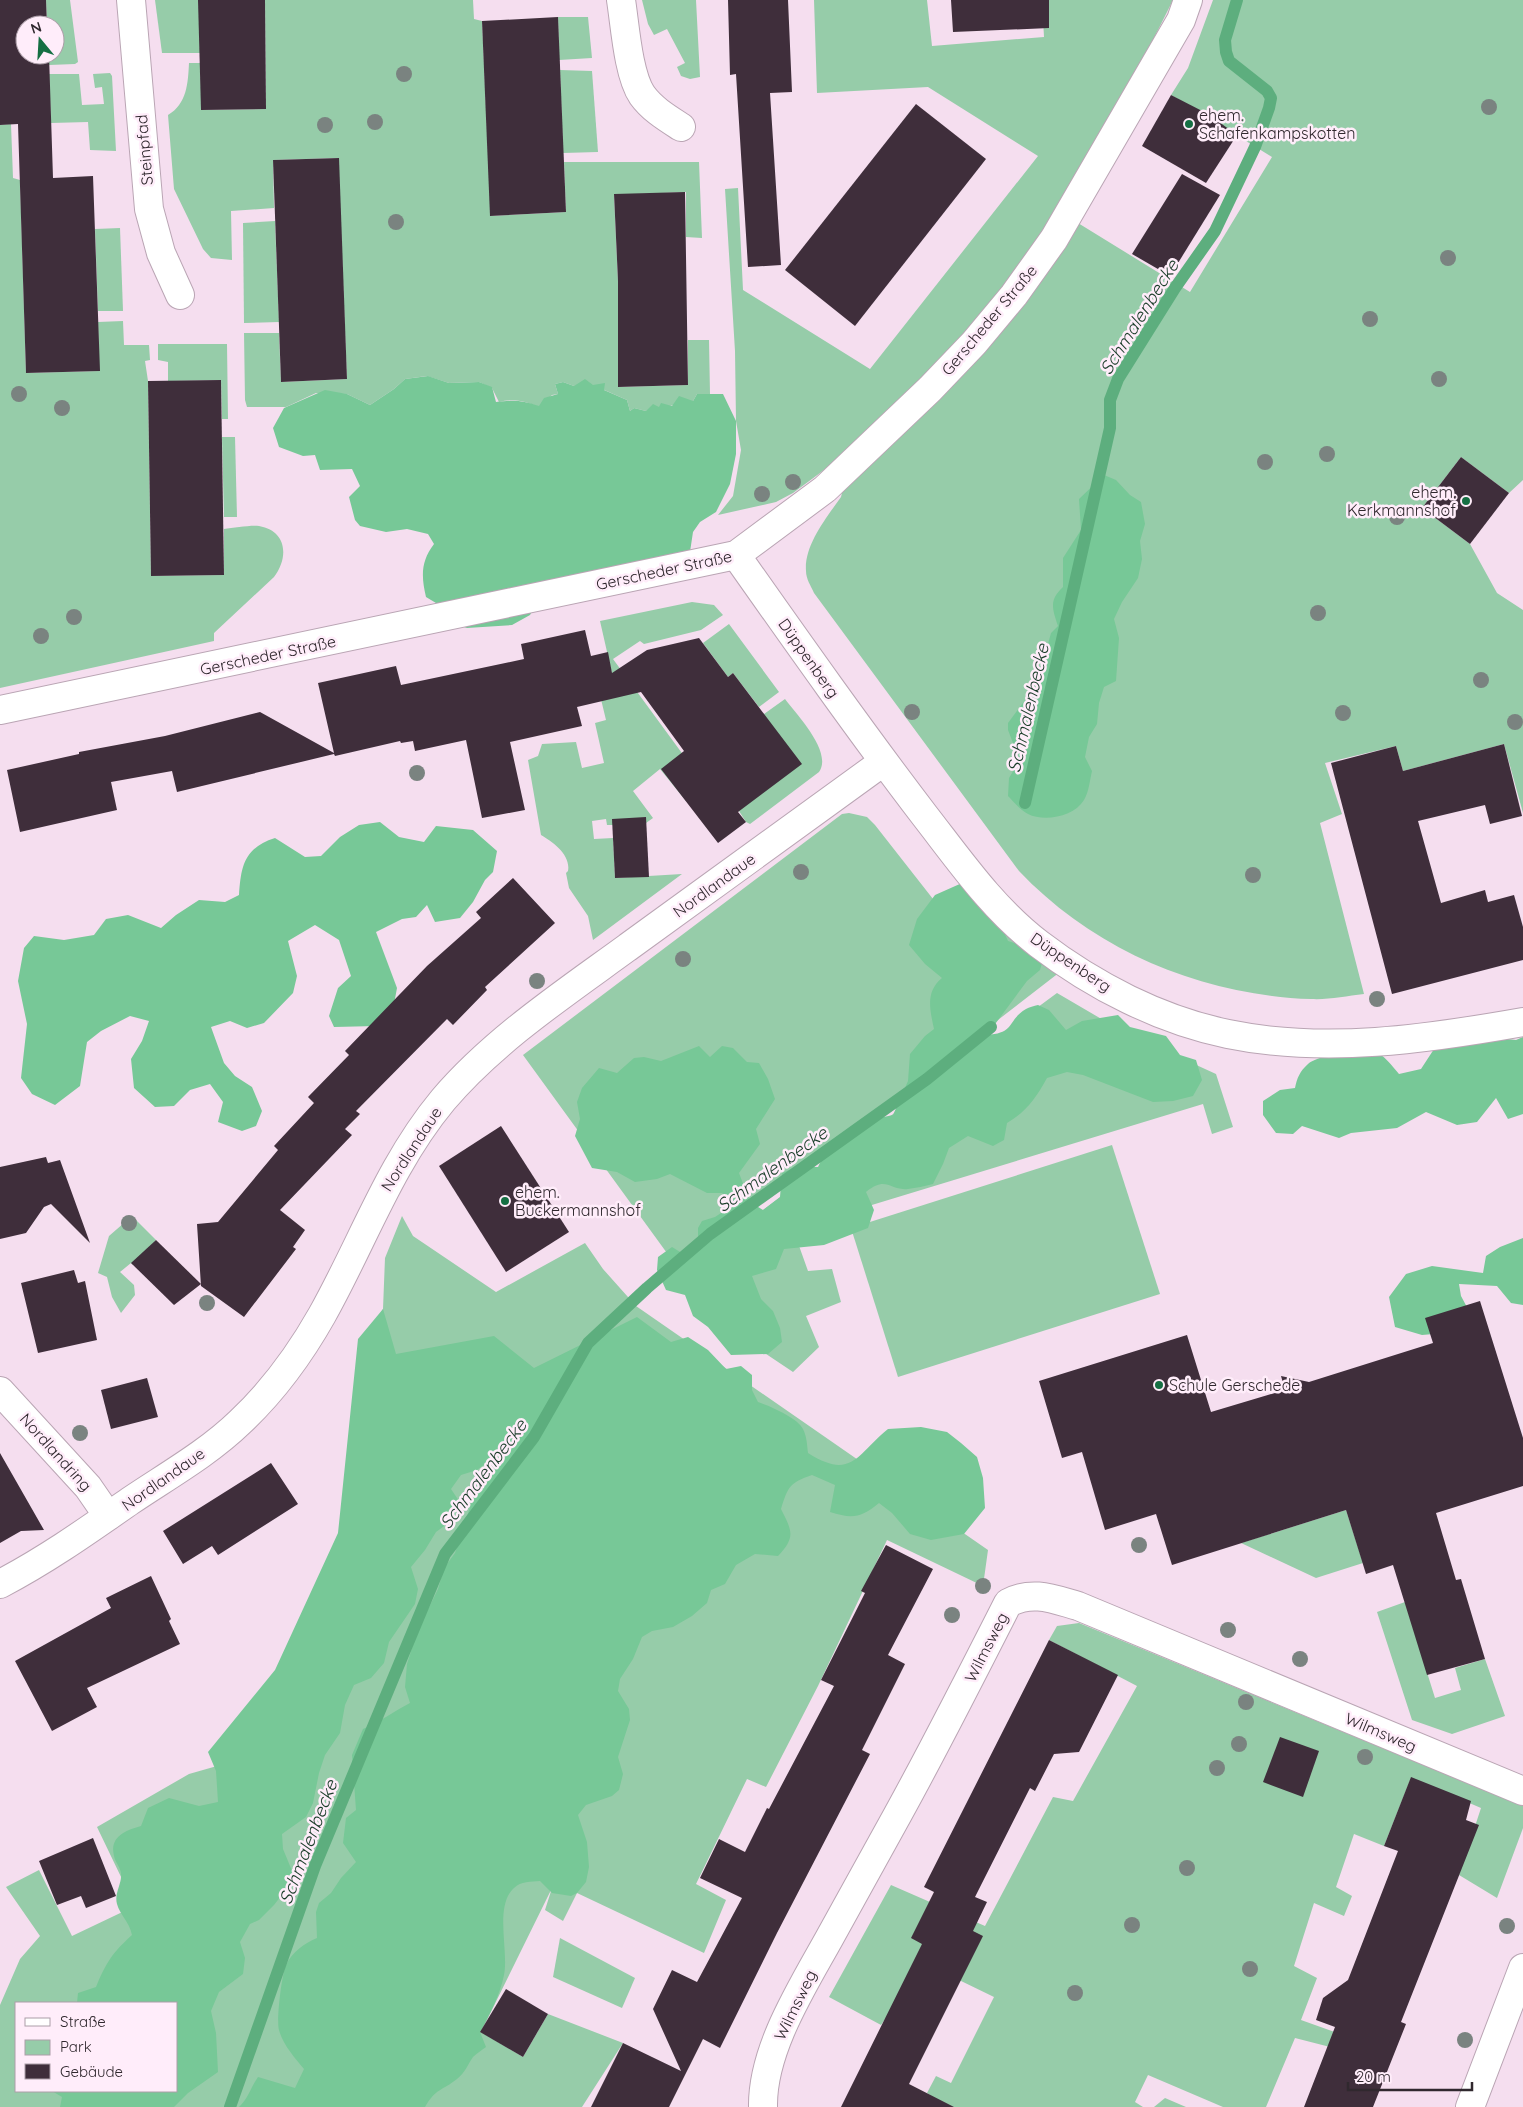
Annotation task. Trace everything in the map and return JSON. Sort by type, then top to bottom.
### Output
[{"type":"street","name":"Steinpfad","points":[[131,0],[149,209],[162,253],[180,295]]},
{"type":"street","points":[[621,0],[635,79],[642,94],[660,113],[681,127]]},
{"type":"street","name":"Gerscheder Straße","points":[[0,710],[736,556],[825,489],[930,389],[974,343],[1014,295],[1054,238],[1110,146],[1182,20],[1188,0]]},
{"type":"street","name":"Düppenberg","points":[[736,556],[883,762],[978,884],[1031,937],[1092,979],[1157,1012],[1185,1023],[1229,1034],[1320,1043],[1367,1043],[1418,1038],[1523,1022]]},
{"type":"street","name":"Nordlandaue","points":[[0,1584],[55,1554],[220,1438],[238,1424],[278,1383],[322,1315],[384,1189],[399,1163],[428,1119],[444,1099],[468,1075],[523,1026],[568,991],[883,762]]},
{"type":"street","name":"Nordlandring","points":[[0,1391],[88,1487],[108,1516]]},
{"type":"street","name":"Wilmsweg","points":[[763,2107],[763,2096],[770,2060],[803,1985],[919,1776],[1008,1604],[1021,1596],[1037,1596],[1078,1606],[1523,1791]]},
{"type":"street","points":[[1470,2107],[1523,1968]]},
{"type":"green space","points":[[46,0],[70,0],[78,62],[75,64],[65,64],[65,15],[47,15]]},
{"type":"green space","points":[[155,0],[199,0],[200,53],[162,53]]},
{"type":"green space","points":[[265,0],[473,0],[474,19],[482,21],[491,216],[566,212],[564,162],[699,162],[702,238],[686,237],[686,192],[614,195],[618,281],[618,387],[688,385],[688,340],[709,340],[710,394],[697,394],[693,401],[646,411],[634,408],[630,411],[627,400],[593,385],[574,386],[563,382],[555,384],[558,394],[552,395],[539,407],[519,401],[499,402],[492,388],[479,382],[449,383],[427,376],[405,379],[370,405],[347,394],[316,393],[286,407],[247,407],[245,400],[244,333],[279,333],[281,382],[347,379],[338,158],[273,160],[274,208],[231,211],[232,260],[211,258],[203,249],[174,189],[168,115],[183,99],[187,85],[189,63],[200,63],[202,110],[266,109]]},
{"type":"green space","points":[[642,0],[696,0],[700,77],[690,79],[681,76],[677,67],[685,63],[667,29],[654,35],[648,24]]},
{"type":"green space","points":[[814,0],[927,0],[932,46],[1044,37],[1042,0],[1173,0],[1153,40],[1034,246],[985,318],[882,422],[793,493],[776,502],[718,515],[733,496],[741,450],[736,421],[735,351],[725,189],[738,188],[743,290],[870,369],[1038,156],[928,87],[817,93]]},
{"type":"green space","points":[[1213,0],[1523,0],[1523,480],[1509,493],[1461,457],[1422,508],[1470,544],[1497,593],[1523,610],[1523,813],[1504,744],[1403,771],[1396,746],[1325,763],[1342,814],[1320,823],[1364,994],[1311,999],[1270,996],[1230,989],[1190,978],[1152,964],[1116,946],[1081,924],[1049,899],[1019,871],[814,593],[806,574],[806,561],[813,541],[823,522],[841,497],[843,489],[1078,223],[1190,292],[1272,157],[1171,95],[1188,68]]},
{"type":"green space","points":[[558,17],[588,17],[592,58],[559,60]]},
{"type":"green space","points":[[560,70],[592,71],[598,152],[563,153]]},
{"type":"green space","points":[[110,73],[112,76],[116,151],[90,150],[88,122],[51,123],[49,74],[79,74],[82,105],[104,104],[102,87],[95,88],[93,74]]},
{"type":"green space","points":[[11,124],[13,178],[20,180],[26,373],[99,371],[98,322],[123,321],[124,345],[149,345],[150,360],[145,361],[148,381],[151,576],[224,575],[224,529],[259,526],[268,529],[280,539],[283,553],[279,569],[274,577],[214,633],[214,641],[0,688],[0,125]]},
{"type":"green space","points":[[275,221],[279,322],[244,323],[243,223]]},
{"type":"green space","points":[[120,228],[123,311],[98,311],[95,229]]},
{"type":"green space","points":[[158,344],[227,344],[228,419],[222,419],[221,380],[168,381],[168,362],[158,360]]},
{"type":"green space","points":[[428,376],[449,383],[479,382],[492,387],[496,402],[518,401],[539,406],[544,398],[558,394],[555,384],[563,382],[574,386],[585,379],[593,385],[605,383],[604,390],[627,400],[630,411],[634,408],[646,411],[653,404],[659,407],[661,403],[672,406],[679,396],[693,401],[697,394],[723,394],[736,421],[736,454],[730,484],[716,512],[700,522],[693,532],[688,565],[548,585],[530,615],[512,625],[467,628],[452,623],[436,603],[426,597],[423,569],[427,556],[434,544],[428,534],[407,529],[386,532],[360,526],[355,520],[349,497],[360,486],[352,469],[320,470],[315,455],[303,456],[279,447],[273,428],[284,408],[325,390],[347,394],[370,405],[405,379]]},
{"type":"green space","points":[[222,437],[235,437],[237,517],[224,517]]},
{"type":"green space","points":[[1104,475],[1116,480],[1130,495],[1141,502],[1145,524],[1140,541],[1142,559],[1138,578],[1122,602],[1114,619],[1119,638],[1116,681],[1104,687],[1099,703],[1097,724],[1089,737],[1085,757],[1092,771],[1086,797],[1079,806],[1066,814],[1042,818],[1028,814],[1008,796],[1009,778],[1018,763],[1019,749],[1013,743],[1008,730],[1008,723],[1025,700],[1042,693],[1037,685],[1051,633],[1058,626],[1053,605],[1055,596],[1063,587],[1063,558],[1081,530],[1079,499]]},
{"type":"green space","points":[[692,602],[714,605],[723,615],[701,630],[644,644],[640,641],[613,659],[706,786],[686,801],[660,769],[633,791],[653,818],[646,823],[612,825],[607,825],[606,819],[592,821],[594,839],[613,838],[615,878],[682,874],[593,940],[588,916],[569,888],[566,873],[568,871],[567,860],[556,845],[541,835],[528,760],[538,756],[542,744],[576,742],[582,768],[604,763],[595,723],[606,720],[599,691],[615,687],[600,621]]},
{"type":"green space","points":[[729,624],[779,692],[759,707],[733,673],[728,677],[703,643]]},
{"type":"green space","points":[[785,699],[818,744],[822,764],[819,772],[750,824],[746,822],[739,811],[764,714]]},
{"type":"green space","points":[[849,813],[867,817],[875,825],[933,899],[999,921],[1069,965],[901,1095],[864,1118],[672,1260],[523,1055],[842,814]]},
{"type":"green space","points":[[380,822],[399,837],[424,842],[436,826],[473,830],[497,851],[493,872],[485,880],[473,902],[460,918],[435,922],[427,905],[416,917],[402,919],[376,932],[397,988],[394,1004],[376,1026],[334,1027],[329,1016],[338,988],[351,976],[339,940],[315,925],[288,941],[297,976],[293,993],[264,1023],[247,1028],[230,1021],[211,1027],[224,1063],[235,1076],[252,1087],[262,1111],[256,1126],[242,1131],[218,1122],[223,1102],[210,1084],[190,1090],[174,1106],[155,1107],[134,1088],[131,1059],[142,1041],[149,1021],[130,1016],[101,1031],[87,1042],[80,1086],[55,1105],[32,1094],[21,1078],[27,1024],[18,981],[24,948],[34,936],[64,940],[94,935],[106,919],[128,915],[161,928],[176,915],[199,900],[225,902],[239,895],[241,875],[246,859],[257,847],[265,842],[275,838],[305,857],[321,856],[340,837],[359,825]]},
{"type":"green space","points":[[962,883],[999,921],[1008,941],[1027,947],[1044,956],[1040,970],[1027,981],[987,1035],[1003,1032],[1020,1013],[1027,1008],[1038,1005],[1049,1010],[1066,1030],[1082,1021],[1118,1015],[1130,1027],[1166,1036],[1180,1055],[1196,1060],[1202,1080],[1193,1096],[1173,1101],[1153,1102],[1083,1075],[1067,1072],[1047,1078],[1030,1104],[1007,1123],[1004,1140],[993,1146],[968,1136],[949,1148],[933,1184],[908,1189],[884,1184],[873,1187],[866,1192],[874,1210],[868,1228],[824,1245],[784,1249],[776,1269],[752,1276],[761,1299],[773,1311],[780,1328],[782,1342],[768,1354],[731,1355],[708,1327],[693,1316],[685,1295],[666,1290],[657,1270],[658,1257],[672,1247],[685,1255],[698,1249],[698,1228],[702,1221],[715,1217],[733,1205],[722,1193],[707,1193],[670,1174],[657,1179],[635,1182],[617,1172],[592,1168],[575,1136],[580,1119],[577,1102],[582,1088],[599,1068],[617,1073],[634,1058],[644,1057],[661,1061],[699,1046],[710,1057],[722,1046],[733,1048],[747,1062],[759,1063],[768,1079],[775,1099],[756,1129],[760,1144],[739,1173],[750,1202],[763,1210],[780,1197],[782,1173],[796,1167],[818,1167],[830,1142],[864,1117],[879,1118],[893,1115],[908,1081],[910,1054],[925,1036],[934,1029],[930,1008],[931,995],[933,989],[942,978],[925,964],[909,945],[917,919],[935,895]]},
{"type":"green space","points":[[1057,993],[1122,1031],[1216,1074],[1233,1127],[1212,1134],[1203,1104],[793,1229],[808,1271],[832,1269],[841,1302],[806,1316],[819,1347],[793,1372],[757,1348],[675,1275]]},
{"type":"green space","points":[[1523,1037],[1523,1114],[1508,1119],[1496,1098],[1477,1122],[1457,1125],[1426,1112],[1397,1128],[1351,1133],[1339,1138],[1302,1126],[1293,1134],[1276,1133],[1263,1115],[1263,1101],[1280,1090],[1295,1088],[1298,1078],[1308,1064],[1329,1055],[1349,1051],[1373,1051],[1384,1057],[1399,1074],[1421,1069],[1436,1046],[1498,1038],[1516,1040]]},
{"type":"green space","points":[[1112,1145],[1160,1294],[898,1377],[851,1228]]},
{"type":"green space","points":[[132,1216],[156,1240],[133,1265],[131,1263],[120,1272],[134,1285],[135,1295],[121,1313],[112,1297],[107,1277],[98,1273],[109,1236]]},
{"type":"green space","points":[[402,1216],[413,1236],[496,1292],[585,1243],[603,1269],[636,1306],[988,1550],[983,1586],[887,1540],[818,1686],[766,1787],[747,1779],[696,1884],[726,1900],[704,1953],[577,1893],[563,1921],[545,1910],[552,1888],[481,2032],[523,2057],[548,2014],[623,2043],[582,2107],[0,2107],[0,2005],[20,1959],[40,1936],[6,1887],[39,1870],[72,1936],[135,1906],[97,1827],[189,1774],[217,1766],[273,1691],[345,1529],[366,1337],[383,1309],[385,1258]]},
{"type":"green space","points":[[1523,1238],[1523,1305],[1511,1303],[1497,1286],[1459,1284],[1461,1296],[1469,1311],[1445,1333],[1422,1335],[1395,1327],[1389,1297],[1406,1274],[1432,1266],[1483,1273],[1486,1256],[1500,1247]]},
{"type":"green space","points":[[383,1309],[396,1354],[494,1336],[534,1368],[637,1317],[671,1342],[688,1337],[708,1350],[726,1369],[741,1366],[752,1375],[752,1390],[758,1402],[796,1421],[803,1429],[808,1453],[823,1461],[835,1465],[853,1461],[888,1429],[921,1427],[947,1432],[977,1457],[983,1478],[985,1508],[964,1534],[931,1540],[910,1534],[892,1513],[879,1503],[867,1512],[856,1516],[844,1516],[830,1512],[835,1485],[812,1475],[794,1483],[788,1491],[781,1509],[790,1529],[790,1539],[778,1556],[755,1554],[736,1565],[725,1584],[711,1590],[707,1603],[692,1616],[673,1627],[652,1631],[642,1637],[633,1659],[620,1679],[618,1691],[629,1709],[630,1720],[618,1757],[623,1774],[619,1790],[612,1796],[586,1805],[578,1815],[587,1842],[589,1867],[586,1882],[577,1893],[571,1896],[552,1893],[540,1881],[520,1884],[508,1896],[503,1917],[504,1975],[497,1997],[480,2032],[486,2047],[473,2057],[462,2074],[436,2093],[425,2107],[239,2107],[258,2077],[295,2088],[304,2069],[286,2046],[279,2030],[278,2017],[281,1987],[284,1970],[292,1956],[304,1945],[317,1938],[316,1912],[319,1903],[331,1893],[341,1878],[356,1862],[343,1843],[346,1818],[356,1810],[352,1755],[363,1729],[410,1703],[405,1687],[407,1664],[417,1632],[438,1589],[444,1568],[455,1553],[475,1492],[491,1478],[505,1452],[494,1457],[477,1470],[461,1475],[451,1489],[459,1501],[451,1521],[436,1532],[425,1550],[411,1567],[418,1589],[415,1604],[389,1642],[384,1663],[371,1678],[354,1685],[345,1705],[340,1733],[325,1755],[313,1803],[306,1817],[282,1834],[283,1849],[295,1878],[274,1905],[259,1920],[250,1924],[240,1942],[245,1958],[243,1974],[219,1992],[211,2011],[216,2033],[218,2072],[188,2093],[174,2107],[60,2107],[62,2097],[54,2092],[178,2092],[178,2002],[77,2002],[78,1993],[96,1987],[110,1959],[132,1935],[116,1900],[121,1874],[114,1856],[114,1843],[120,1835],[141,1826],[148,1808],[169,1798],[199,1806],[218,1802],[216,1771],[208,1752],[275,1670],[338,1533],[358,1339]]},
{"type":"green space","points":[[1346,1510],[1363,1563],[1316,1578],[1241,1543]]},
{"type":"green space","points":[[1405,1602],[1435,1698],[1461,1690],[1455,1668],[1485,1659],[1505,1716],[1452,1734],[1412,1720],[1377,1612]]},
{"type":"green space","points":[[1079,1623],[1523,1806],[1523,1828],[1497,1898],[1459,1875],[1481,1808],[1411,1778],[1384,1846],[1354,1834],[1336,1887],[1352,1896],[1344,1916],[1314,1903],[1294,1966],[1317,1978],[1301,2020],[1343,2035],[1334,2048],[1295,2038],[1266,2107],[1223,2107],[1148,2075],[1135,2102],[1143,2107],[947,2107],[927,2093],[936,2076],[951,2083],[994,1997],[924,1963],[881,2025],[829,1997],[891,1885],[985,1926],[1053,1797],[1073,1801],[1137,1686],[1049,1640],[1057,1626]]},
{"type":"green space","points":[[560,1938],[635,1978],[622,2008],[553,1977]]},
{"type":"green space","points":[[1165,2098],[1186,2107],[1154,2107]]},
{"type":"building","points":[[0,0],[46,0],[47,15],[15,15],[15,65],[49,65],[53,178],[93,176],[100,371],[26,373],[18,124],[0,125]]},
{"type":"building","points":[[198,0],[265,0],[266,109],[201,110]]},
{"type":"building","points":[[728,0],[788,0],[792,92],[770,93],[781,265],[748,267],[736,74],[730,75]]},
{"type":"building","points":[[951,0],[1049,0],[1049,28],[953,32]]},
{"type":"building","points":[[558,17],[566,212],[490,216],[482,21]]},
{"type":"building","name":"ehem. Schafenkampskotten","points":[[1171,95],[1208,114],[1237,135],[1206,183],[1142,146]]},
{"type":"building","points":[[916,104],[986,159],[855,326],[785,270]]},
{"type":"building","points":[[339,158],[347,379],[281,382],[273,160]]},
{"type":"building","points":[[1182,174],[1220,195],[1170,276],[1132,254]]},
{"type":"building","points":[[685,192],[688,385],[618,387],[618,281],[614,194]]},
{"type":"building","points":[[221,380],[224,575],[151,576],[148,381]]},
{"type":"building","name":"ehem. Kerkmannshof","points":[[1461,457],[1509,493],[1470,544],[1422,508]]},
{"type":"building","points":[[585,630],[591,656],[608,652],[612,673],[647,650],[699,638],[728,677],[733,673],[802,764],[738,812],[746,822],[718,843],[661,769],[684,751],[641,692],[577,707],[582,726],[510,742],[525,810],[482,818],[466,740],[415,751],[413,741],[401,743],[400,741],[335,756],[334,754],[177,792],[172,771],[111,782],[117,810],[20,832],[7,770],[79,754],[79,752],[165,736],[260,712],[334,753],[318,683],[396,666],[401,685],[524,659],[521,644]]},
{"type":"building","points":[[1504,744],[1522,816],[1490,824],[1485,805],[1418,821],[1441,903],[1485,890],[1488,902],[1514,895],[1523,927],[1523,960],[1392,994],[1331,763],[1396,746],[1403,771]]},
{"type":"building","points":[[646,817],[649,877],[615,878],[612,819]]},
{"type":"building","points":[[513,878],[555,923],[485,987],[487,990],[453,1025],[447,1019],[356,1111],[360,1114],[345,1129],[352,1135],[280,1210],[305,1230],[293,1247],[296,1249],[244,1317],[201,1286],[197,1224],[218,1222],[278,1150],[274,1146],[314,1103],[308,1097],[349,1055],[345,1051],[427,966],[481,918],[476,912]]},
{"type":"building","name":"ehem. Buckermannshof","points":[[501,1126],[569,1232],[506,1272],[439,1166]]},
{"type":"building","points":[[46,1157],[48,1163],[60,1160],[90,1243],[51,1204],[44,1207],[26,1233],[0,1239],[0,1167]]},
{"type":"building","points":[[156,1240],[201,1284],[174,1305],[131,1263]]},
{"type":"building","points":[[74,1270],[78,1283],[85,1281],[97,1340],[38,1353],[21,1283]]},
{"type":"building","points":[[1480,1301],[1523,1438],[1523,1486],[1436,1513],[1456,1580],[1461,1579],[1485,1659],[1427,1675],[1393,1565],[1366,1574],[1346,1510],[1172,1565],[1156,1514],[1105,1530],[1082,1452],[1062,1458],[1039,1381],[1187,1335],[1211,1412],[1285,1390],[1281,1376],[1309,1382],[1433,1343],[1425,1318]]},
{"type":"building","points":[[147,1378],[158,1417],[111,1429],[101,1390]]},
{"type":"building","points":[[0,1453],[44,1530],[21,1531],[0,1543]]},
{"type":"building","points":[[271,1463],[298,1504],[218,1555],[212,1546],[183,1564],[163,1531]]},
{"type":"building","points":[[886,1545],[933,1569],[888,1655],[905,1664],[862,1750],[870,1754],[720,2048],[703,2039],[669,2107],[591,2107],[623,2043],[681,2071],[653,2009],[672,1970],[697,1982],[742,1898],[700,1878],[719,1839],[745,1852],[834,1686],[821,1680],[865,1593],[861,1591]]},
{"type":"building","points":[[151,1576],[171,1619],[169,1621],[180,1644],[87,1688],[97,1707],[52,1731],[15,1661],[111,1608],[106,1598]]},
{"type":"building","points":[[1049,1640],[1118,1675],[1079,1752],[1054,1754],[1035,1791],[1030,1788],[975,1897],[987,1902],[973,1931],[983,1936],[909,2084],[954,2107],[841,2107],[922,1944],[911,1938],[934,1892],[924,1887]]},
{"type":"building","points":[[1280,1737],[1319,1751],[1303,1797],[1263,1782]]},
{"type":"building","points":[[1411,1777],[1471,1801],[1466,1820],[1479,1825],[1401,2022],[1406,2024],[1373,2107],[1304,2107],[1335,2027],[1316,2020],[1323,1998],[1348,1980],[1398,1851],[1384,1846]]},
{"type":"building","points":[[93,1838],[116,1896],[86,1908],[81,1896],[57,1905],[39,1861]]},
{"type":"building","points":[[506,1989],[548,2014],[523,2057],[480,2032]]},
{"type":"waterway","name":"Schmalenbecke","points":[[1025,803],[1110,428],[1110,400],[1118,379],[1175,288],[1215,231],[1255,147],[1269,108],[1271,98],[1267,91],[1229,61],[1226,52],[1225,40],[1237,0]]},
{"type":"waterway","name":"Schmalenbecke","points":[[230,2107],[315,1866],[445,1554],[534,1437],[588,1343],[647,1288],[710,1234],[927,1079],[991,1027]]},
{"type":"place","name":"ehem. Schafenkampskotten","points":[[1189,124]]},
{"type":"place","name":"ehem. Kerkmannshof","points":[[1466,501]]},
{"type":"place","name":"ehem. Buckermannshof","points":[[505,1201]]},
{"type":"place","name":"Schule Gerschede","points":[[1159,1385]]}]
